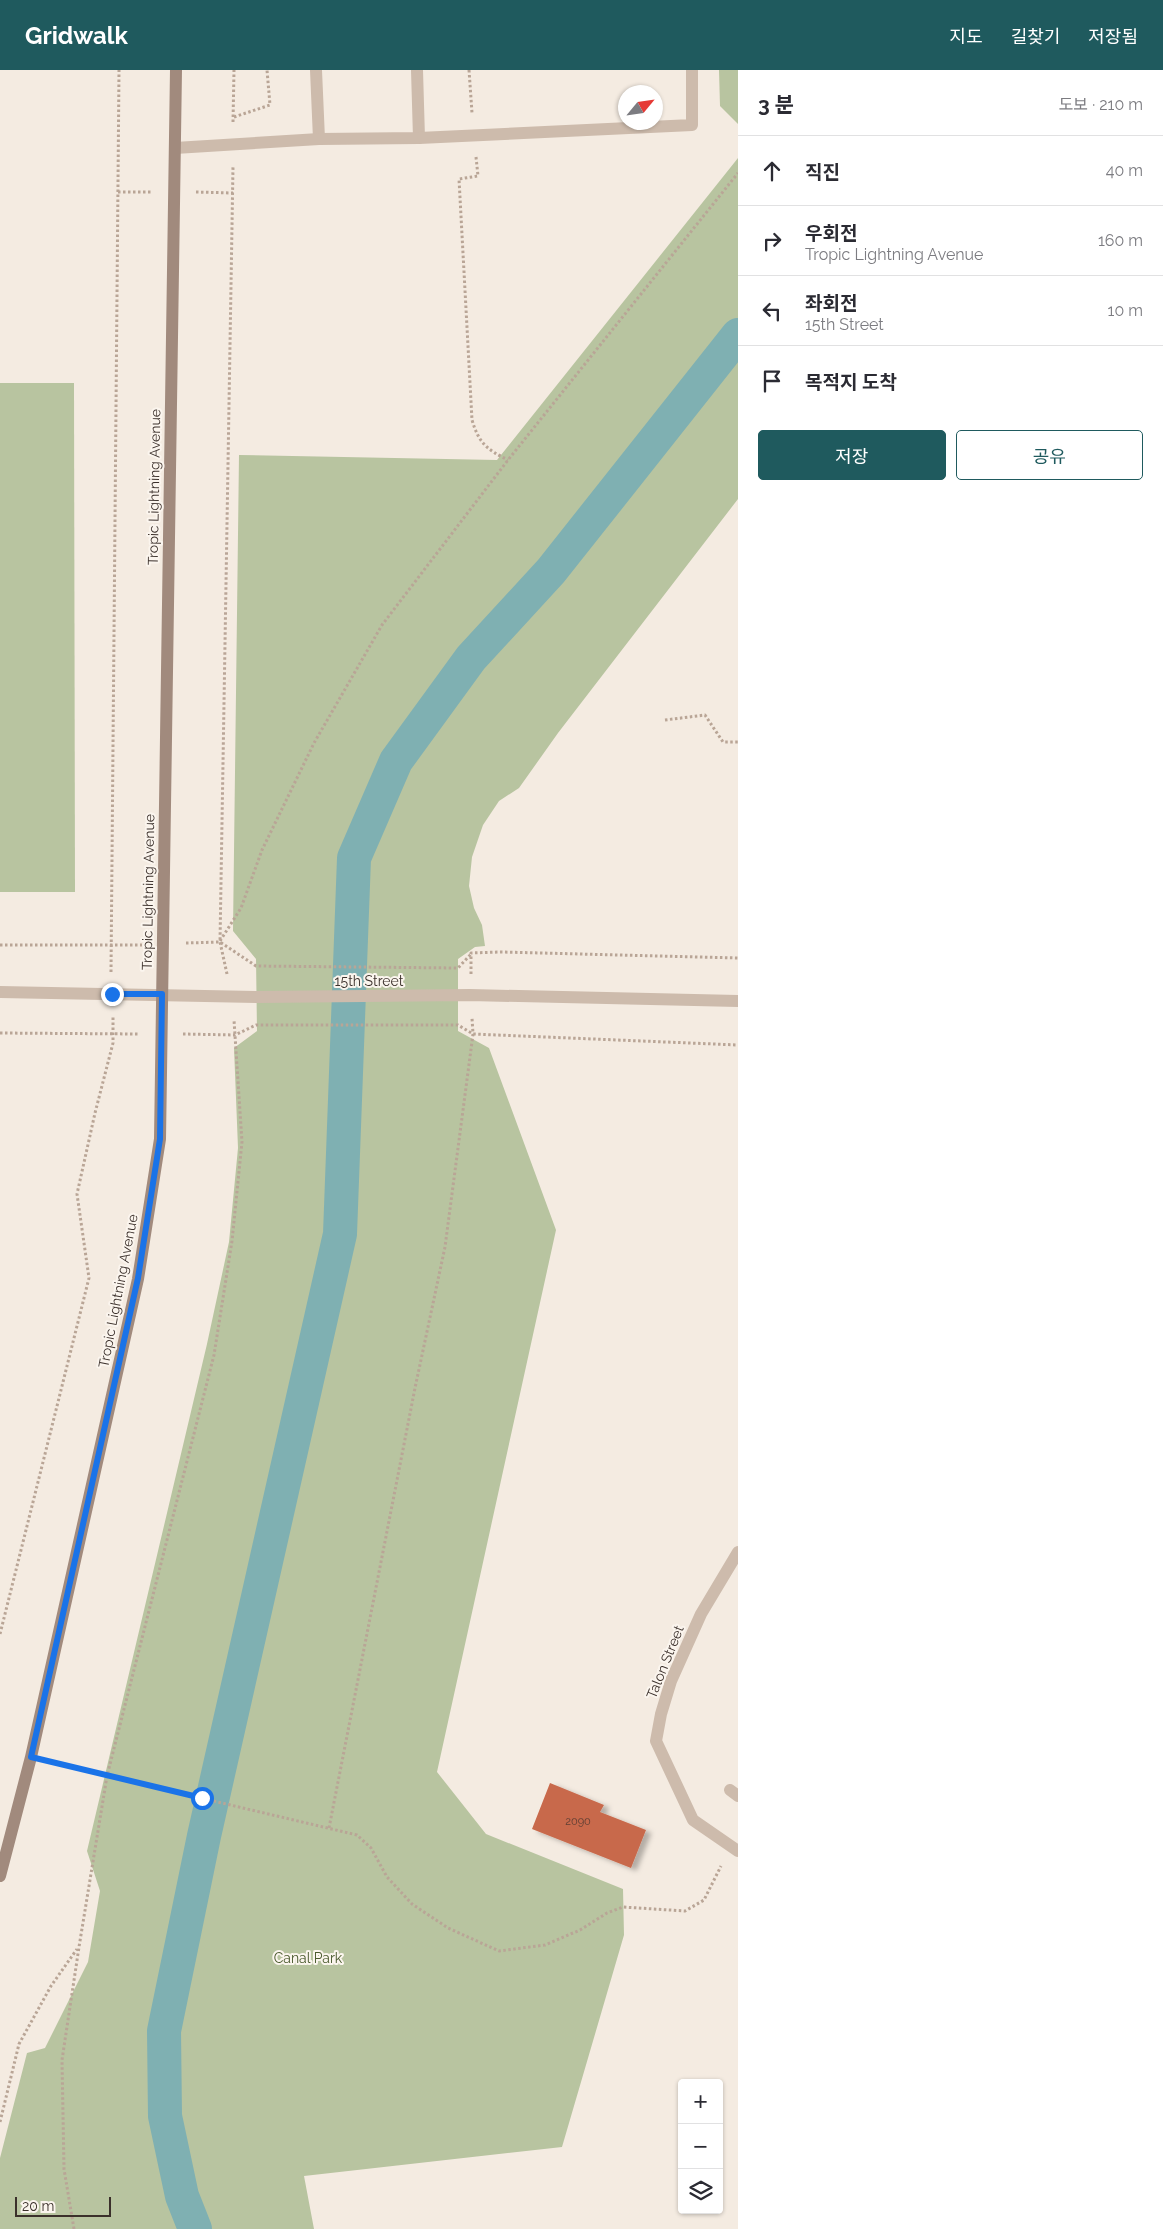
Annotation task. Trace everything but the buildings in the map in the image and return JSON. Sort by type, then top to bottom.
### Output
[{"type":"main road","name":"Tropic Lightning Avenue","points":[[0,1876],[31,1757],[138,1278],[160,1139],[161,944],[176,70]]},
{"type":"street","points":[[316,70],[319,140]]},
{"type":"street","points":[[417,70],[419,138]]},
{"type":"street","points":[[176,148],[319,140],[419,138],[692,125],[692,70]]},
{"type":"street","name":"15th Street","points":[[0,992],[257,997],[464,995],[738,1001]]},
{"type":"street","name":"Talon Street","points":[[734,1848],[693,1820],[656,1741],[661,1714],[671,1681],[701,1614],[738,1552]]},
{"type":"path","points":[[0,1634],[89,1278],[77,1194],[94,1113],[114,1043],[111,946],[119,70]]},
{"type":"path","points":[[74,2229],[64,2170],[62,2060],[79,1946],[107,1776],[214,1355],[232,1241],[242,1142],[231,996],[220,942],[234,70]]},
{"type":"path","points":[[234,117],[270,105],[267,70]]},
{"type":"path","points":[[470,70],[478,176],[459,178],[472,420],[477,436],[488,450],[508,460]]},
{"type":"path","points":[[220,942],[242,908],[262,850],[314,743],[382,625],[508,460],[738,173]]},
{"type":"path","points":[[665,720],[705,715],[723,742],[738,742]]},
{"type":"path","points":[[0,945],[111,946],[220,942],[256,966],[458,968],[471,953],[502,952],[738,958]]},
{"type":"path","points":[[329,1828],[415,1388],[445,1247],[473,1034],[464,995],[471,953]]},
{"type":"path","points":[[0,1033],[235,1035],[256,1025],[458,1025],[473,1034],[738,1045]]},
{"type":"path","points":[[31,1757],[357,1835],[371,1848],[387,1877],[412,1904],[448,1928],[498,1951],[545,1945],[580,1930],[607,1913],[623,1907],[685,1911],[704,1900],[734,1848]]},
{"type":"path","points":[[0,2122],[19,2044],[51,1986],[79,1946]]},
{"type":"green space","points":[[719,70],[738,70],[738,124],[720,106]]},
{"type":"green space","name":"Canal Park","points":[[738,158],[738,499],[558,733],[519,788],[499,801],[483,825],[472,857],[469,886],[474,908],[482,925],[485,946],[475,947],[458,959],[458,1031],[489,1048],[556,1230],[437,1772],[486,1834],[623,1889],[624,1935],[562,2147],[304,2176],[314,2229],[0,2229],[0,2158],[27,2053],[45,2048],[88,1962],[100,1891],[87,1851],[207,1344],[229,1242],[238,1148],[234,1048],[257,1031],[256,959],[233,931],[239,455],[497,460]]},
{"type":"green space","points":[[0,383],[74,383],[75,892],[0,892]]},
{"type":"waterway","points":[[195,2229],[182,2196],[165,2116],[164,2031],[204,1836],[340,1234],[354,858],[396,761],[471,658],[551,571],[738,335]]},
{"type":"route","points":[[112,994],[162,994],[160,1139],[138,1278],[31,1757],[202,1798]]}]
